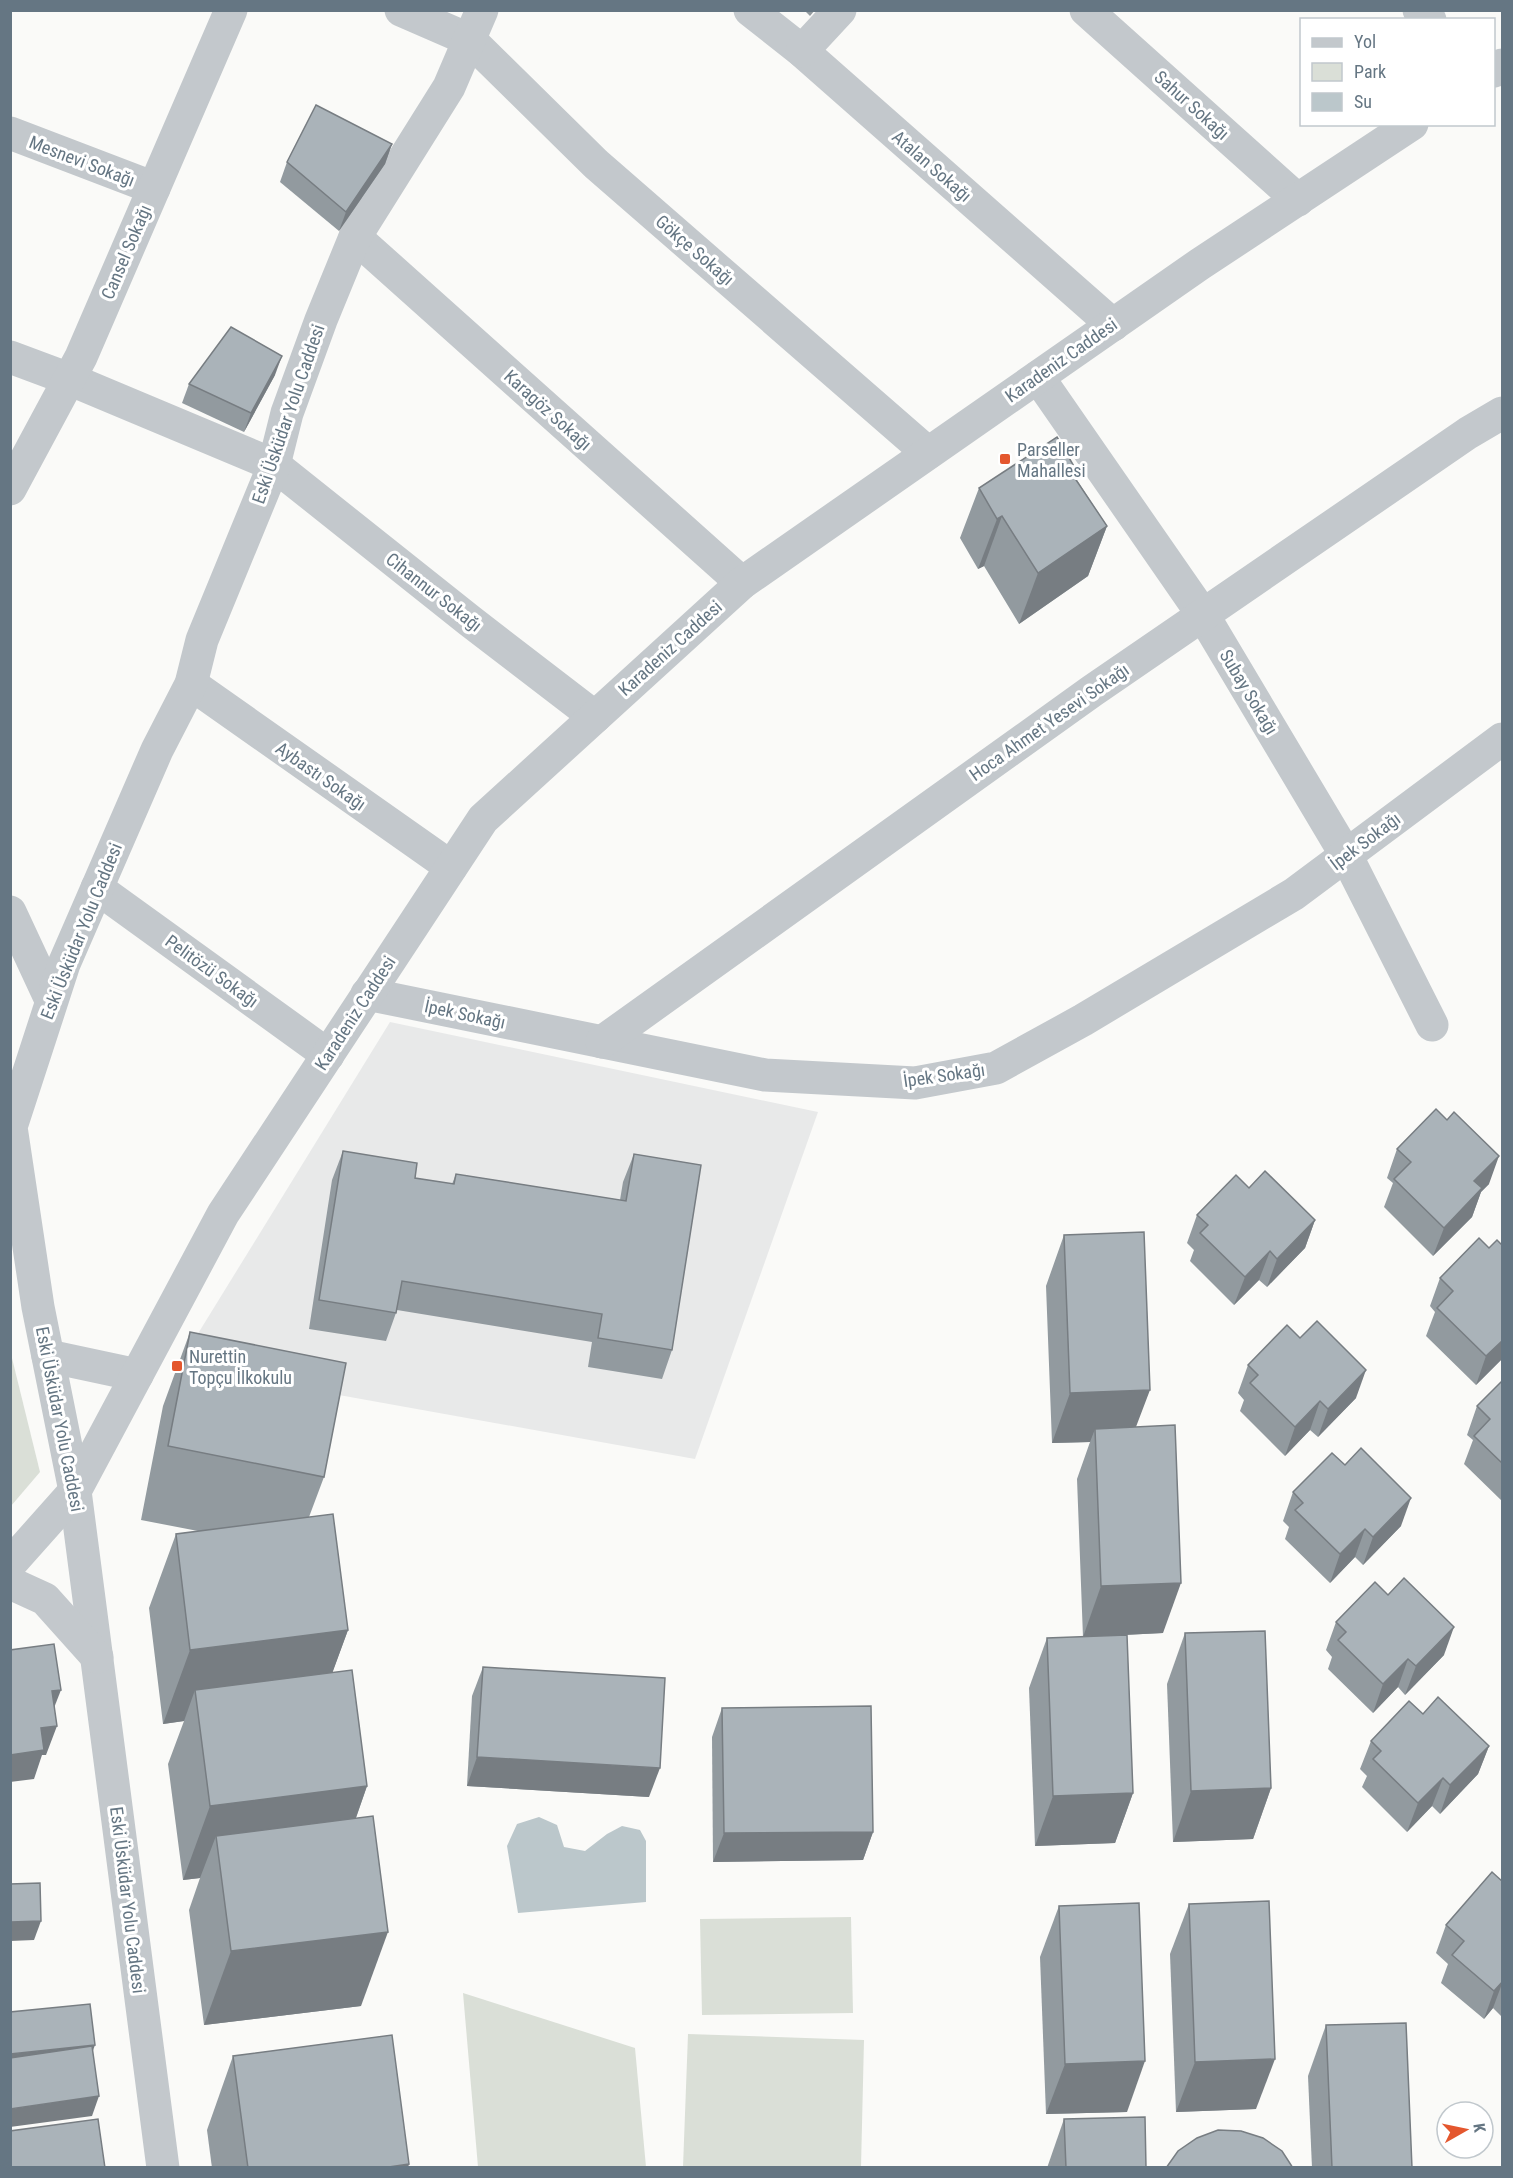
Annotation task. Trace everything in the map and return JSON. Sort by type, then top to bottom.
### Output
[{"type":"street","name":"Cansel Sokağı","points":[[10,489],[81,357],[231,10]]},
{"type":"street","points":[[401,10],[476,25]]},
{"type":"street","name":"Atalan Sokağı","points":[[750,10],[801,51],[1113,325]]},
{"type":"street","points":[[801,51],[840,10]]},
{"type":"street","name":"Sahur Sokağı","points":[[1086,10],[1298,200]]},
{"type":"street","name":"Eski Üsküdar Yolu Caddesi","points":[[163,2168],[75,1491],[15,1191],[11,1127],[64,964],[157,750],[191,684],[202,640],[274,465],[287,413],[321,320],[355,237],[448,87],[476,25]]},
{"type":"street","name":"Gökçe Sokağı","points":[[476,25],[596,164],[928,453]]},
{"type":"street","name":"Karadeniz Caddesi","points":[[10,1564],[75,1491],[223,1214],[483,819],[742,583],[1200,264],[1409,126]]},
{"type":"street","name":"Mesnevi Sokağı","points":[[10,133],[154,189]]},
{"type":"street","name":"Karagöz Sokağı","points":[[355,237],[742,583]]},
{"type":"street","points":[[10,357],[69,379]]},
{"type":"street","name":"Subay Sokağı","points":[[1038,377],[1203,615],[1346,855],[1432,1025]]},
{"type":"street","name":"Cihannur Sokağı","points":[[69,379],[274,465],[595,717]]},
{"type":"street","name":"Hoca Ahmet Yesevi Sokağı","points":[[602,1042],[1082,698],[1468,433],[1503,413]]},
{"type":"street","name":"Aybastı Sokağı","points":[[191,684],[451,867]]},
{"type":"street","name":"İpek Sokağı","points":[[367,994],[765,1075],[915,1083],[996,1068],[1083,1020],[1294,894],[1503,739]]},
{"type":"street","name":"Pelitözü Sokağı","points":[[97,888],[328,1055]]},
{"type":"street","points":[[10,912],[51,1000]]},
{"type":"street","points":[[48,1356],[137,1375]]},
{"type":"street","points":[[10,1582],[45,1599],[97,1657]]},
{"type":"shaded area","points":[[390,1022],[818,1112],[695,1459],[178,1366]]},
{"type":"green space","points":[[10,1350],[40,1472],[11,1506],[10,1506]]},
{"type":"green space","points":[[851,1917],[853,2013],[702,2015],[700,1919]]},
{"type":"green space","points":[[463,1993],[635,2048],[646,2167],[478,2167]]},
{"type":"green space","points":[[688,2034],[864,2040],[861,2167],[683,2167]]},
{"type":"water","points":[[539,1817],[557,1825],[564,1847],[585,1851],[622,1826],[640,1830],[646,1841],[646,1902],[518,1913],[507,1846],[517,1824]]},
{"type":"building","points":[[316,105],[392,144],[346,212],[287,162]]},
{"type":"building","points":[[231,327],[282,356],[251,413],[189,384]]},
{"type":"building","points":[[1057,437],[1075,468],[1070,471],[1107,526],[1038,573],[1002,516],[997,519],[979,488]]},
{"type":"building","points":[[1436,1109],[1447,1120],[1454,1112],[1499,1156],[1474,1181],[1482,1188],[1444,1228],[1394,1179],[1411,1162],[1397,1149]]},
{"type":"building","points":[[343,1151],[417,1163],[415,1178],[454,1184],[456,1174],[626,1201],[634,1154],[701,1165],[672,1350],[598,1338],[602,1314],[402,1281],[396,1313],[319,1300]]},
{"type":"building","points":[[1265,1171],[1315,1220],[1277,1259],[1270,1251],[1245,1277],[1200,1233],[1208,1225],[1197,1215],[1236,1175],[1249,1188]]},
{"type":"building","points":[[1144,1232],[1150,1390],[1070,1393],[1064,1235]]},
{"type":"building","points":[[1479,1238],[1489,1248],[1497,1240],[1503,1246],[1503,1340],[1486,1356],[1437,1308],[1453,1291],[1440,1278]]},
{"type":"building","points":[[1317,1321],[1366,1370],[1328,1409],[1320,1401],[1295,1427],[1250,1383],[1258,1375],[1248,1365],[1287,1325],[1300,1338]]},
{"type":"building","points":[[190,1332],[346,1363],[324,1477],[168,1446]]},
{"type":"building","points":[[1503,1380],[1503,1464],[1474,1436],[1490,1419],[1477,1406]]},
{"type":"building","points":[[1175,1425],[1181,1583],[1101,1586],[1095,1429]]},
{"type":"building","points":[[1361,1448],[1411,1498],[1373,1537],[1365,1529],[1340,1554],[1295,1510],[1303,1503],[1293,1492],[1332,1453],[1345,1465]]},
{"type":"building","points":[[333,1514],[348,1630],[190,1650],[176,1534]]},
{"type":"building","points":[[1404,1578],[1454,1627],[1416,1666],[1408,1659],[1383,1684],[1338,1640],[1346,1632],[1336,1622],[1375,1582],[1388,1595]]},
{"type":"building","points":[[1265,1631],[1271,1788],[1191,1791],[1185,1633]]},
{"type":"building","points":[[1127,1635],[1133,1793],[1053,1796],[1047,1638]]},
{"type":"building","points":[[54,1644],[61,1690],[52,1691],[57,1726],[41,1728],[44,1750],[10,1755],[10,1650]]},
{"type":"building","points":[[483,1667],[665,1678],[660,1768],[477,1757]]},
{"type":"building","points":[[352,1670],[367,1786],[210,1806],[195,1690]]},
{"type":"building","points":[[1438,1697],[1489,1746],[1450,1785],[1443,1778],[1418,1803],[1373,1759],[1381,1751],[1371,1741],[1409,1701],[1423,1714]]},
{"type":"building","points":[[871,1706],[873,1832],[724,1833],[722,1708]]},
{"type":"building","points":[[373,1816],[388,1932],[231,1951],[216,1836]]},
{"type":"building","points":[[1492,1872],[1503,1882],[1503,1981],[1494,1991],[1452,1955],[1464,1941],[1446,1925]]},
{"type":"building","points":[[40,1883],[41,1921],[10,1922],[10,1884]]},
{"type":"building","points":[[1269,1901],[1275,2059],[1195,2062],[1189,1904]]},
{"type":"building","points":[[1139,1903],[1145,2061],[1065,2064],[1059,1906]]},
{"type":"building","points":[[90,2004],[95,2045],[10,2054],[10,2012]]},
{"type":"building","points":[[1406,2023],[1412,2168],[1332,2168],[1326,2025]]},
{"type":"building","points":[[392,2035],[409,2164],[382,2168],[248,2168],[233,2056]]},
{"type":"building","points":[[92,2046],[99,2096],[10,2109],[10,2058]]},
{"type":"building","points":[[1145,2117],[1146,2168],[1066,2168],[1064,2119]]},
{"type":"building","points":[[98,2119],[105,2168],[10,2168],[10,2131]]},
{"type":"building","points":[[1218,2130],[1241,2131],[1263,2138],[1282,2151],[1293,2168],[1166,2168],[1178,2151],[1197,2138]]},
{"type":"place","name":"Parseller Mahallesi","points":[[1005,459]]},
{"type":"place","name":"Nurettin Topçu İlkokulu","points":[[177,1366]]}]
